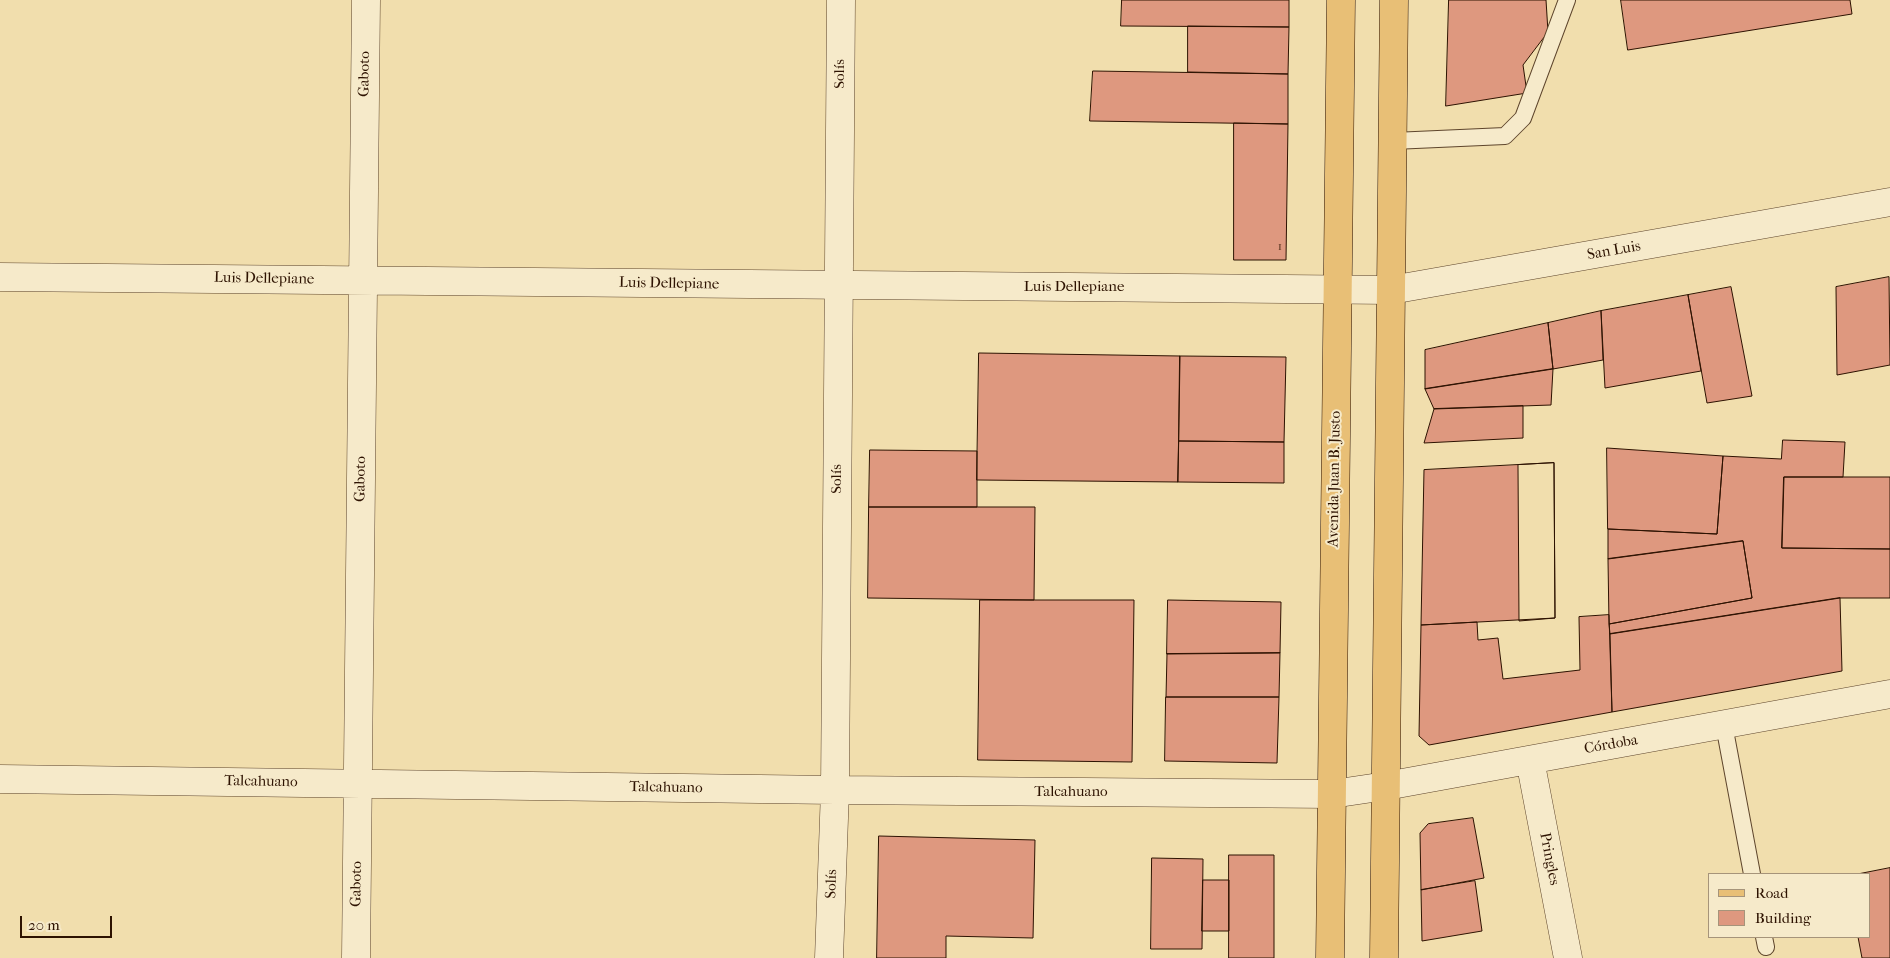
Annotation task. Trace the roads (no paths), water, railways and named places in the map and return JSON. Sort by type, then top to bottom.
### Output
[{"type":"main road","name":"Avenida Juan B. Justo","points":[[1330,958],[1341,0]]},
{"type":"main road","points":[[1384,958],[1394,0]]},
{"type":"street","name":"Gaboto","points":[[356,958],[366,0]]},
{"type":"street","name":"Solís","points":[[829,958],[835,790],[841,0]]},
{"type":"street","name":"San Luis","points":[[1337,290],[1391,290],[1890,202]]},
{"type":"street","name":"Luis Dellepiane","points":[[0,277],[1337,290]]},
{"type":"street","name":"Córdoba","points":[[1332,794],[1386,786],[1890,694]]},
{"type":"street","name":"Pringles","points":[[1530,760],[1568,958]]},
{"type":"street","name":"Talcahuano","points":[[0,779],[835,790],[1332,794]]},
{"type":"lane","points":[[1393,141],[1505,136],[1523,118],[1567,0]]},
{"type":"lane","points":[[1724,724],[1752,873]]}]
